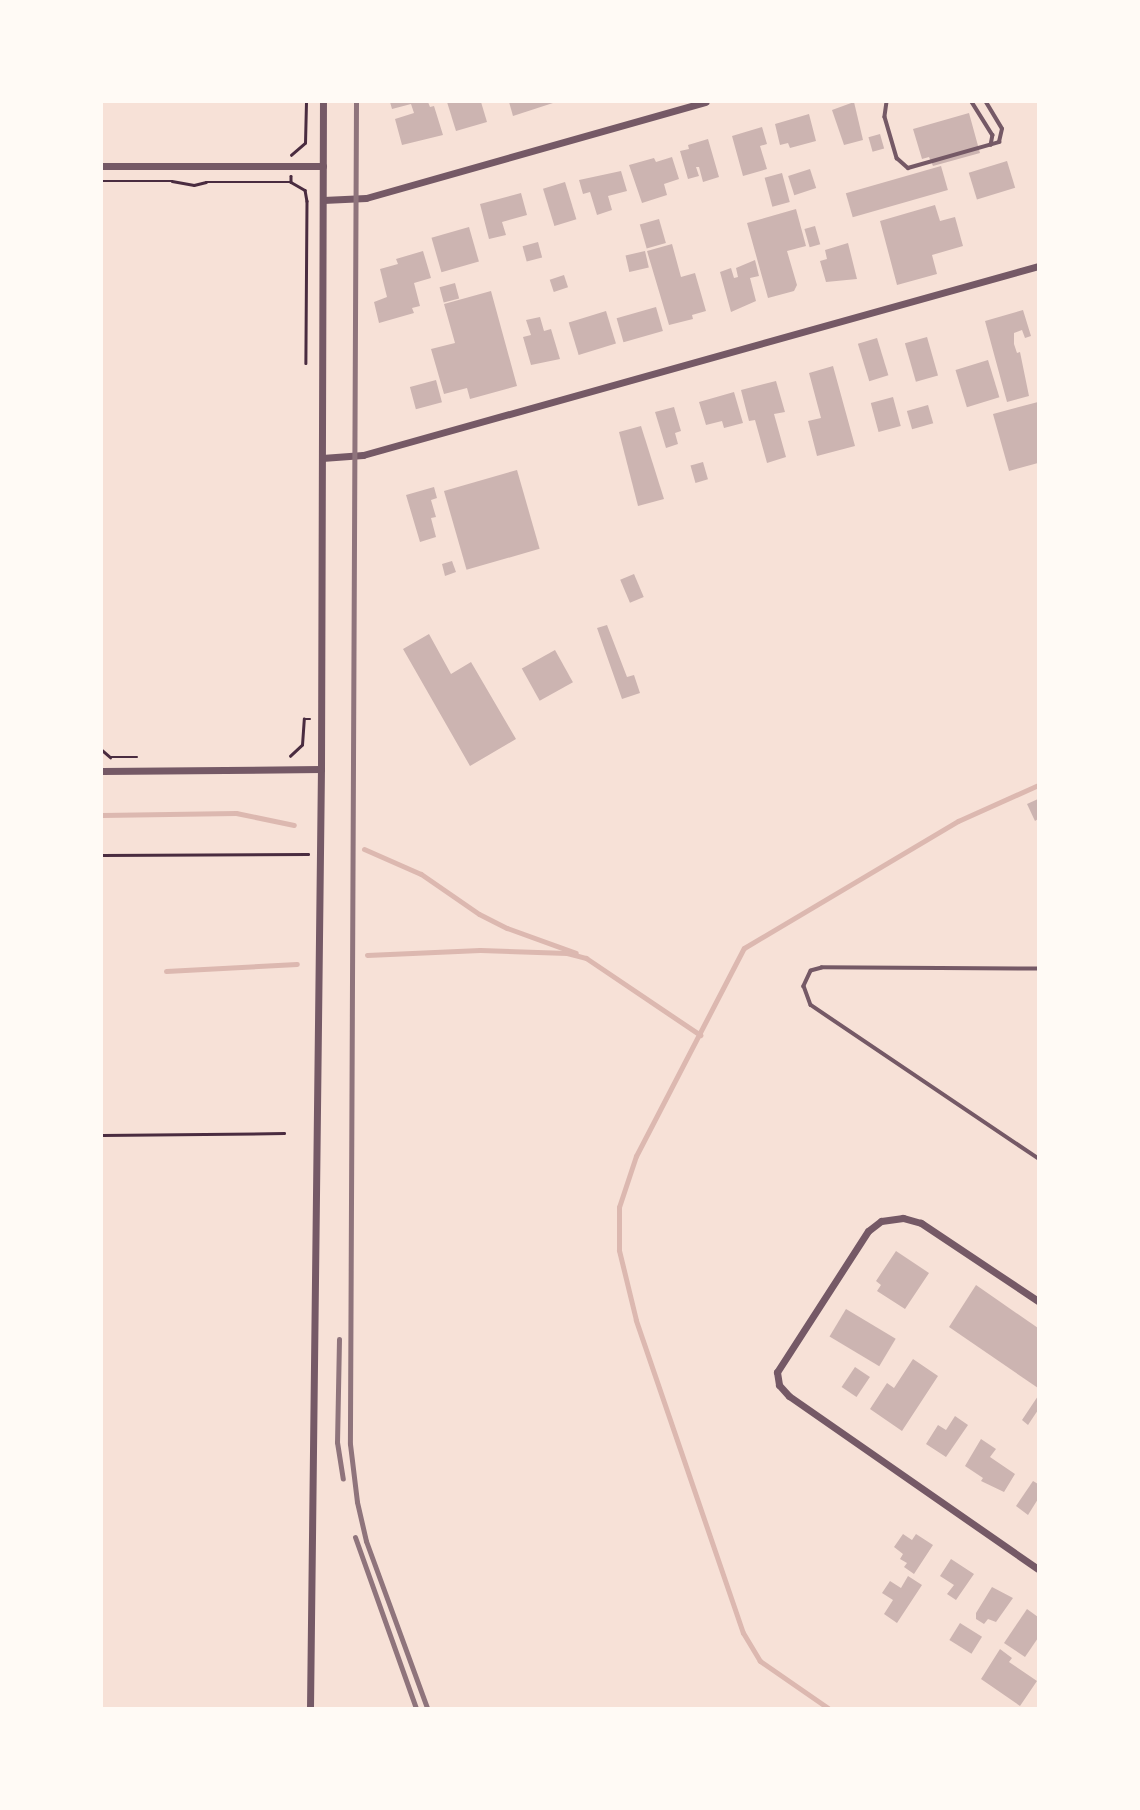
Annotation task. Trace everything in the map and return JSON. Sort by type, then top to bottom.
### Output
[{"type":"street","points":[[310,1709],[321,769],[323,102]]},
{"type":"street","points":[[323,200],[366,198],[706,102]]},
{"type":"street","points":[[102,166],[323,166]]},
{"type":"street","points":[[322,458],[354,457],[373,452],[1038,266]]},
{"type":"street","points":[[102,771],[321,769]]},
{"type":"street","points":[[1038,1301],[921,1223],[903,1218],[888,1220],[868,1231],[779,1365],[777,1379],[789,1396],[1038,1569]]},
{"type":"lane","points":[[887,102],[885,117],[897,158],[903,167],[912,167],[999,142],[1003,133],[986,102]]},
{"type":"lane","points":[[972,102],[993,135],[990,146]]},
{"type":"lane","points":[[1038,969],[822,968],[811,971],[804,986],[811,1005],[1038,1158]]},
{"type":"path","points":[[291,158],[291,153],[305,143],[306,102]]},
{"type":"path","points":[[291,175],[291,182]]},
{"type":"path","points":[[102,181],[172,181],[191,185],[206,181],[291,182],[302,186],[307,201],[306,363]]},
{"type":"path","points":[[284,758],[299,750],[304,738],[304,719],[310,719]]},
{"type":"path","points":[[102,750],[110,757],[143,757]]},
{"type":"path","points":[[102,855],[320,854]]},
{"type":"path","points":[[102,1135],[284,1133]]},
{"type":"building","points":[[390,102],[428,102],[430,107],[434,106],[443,135],[402,145],[395,119],[414,113],[411,104],[392,109]]},
{"type":"building","points":[[447,102],[481,102],[487,122],[456,131]]},
{"type":"building","points":[[509,102],[556,102],[513,116]]},
{"type":"building","points":[[854,102],[863,140],[844,145],[832,110]]},
{"type":"building","points":[[969,113],[980,153],[933,166],[929,157],[922,159],[913,129]]},
{"type":"building","points":[[809,114],[816,141],[790,148],[788,143],[780,145],[775,124]]},
{"type":"building","points":[[762,127],[767,144],[760,146],[767,169],[743,176],[732,136]]},
{"type":"building","points":[[880,134],[884,148],[873,152],[868,137]]},
{"type":"building","points":[[708,139],[719,177],[703,182],[699,167],[696,167],[699,176],[688,179],[680,151],[689,149],[688,145]]},
{"type":"building","points":[[672,157],[679,179],[664,184],[667,195],[642,203],[629,165],[654,158],[656,162]]},
{"type":"building","points":[[1007,161],[1015,188],[977,199],[969,173]]},
{"type":"building","points":[[941,166],[948,190],[853,217],[846,193]]},
{"type":"building","points":[[810,169],[816,188],[794,195],[788,176]]},
{"type":"building","points":[[621,171],[627,191],[608,196],[612,210],[597,215],[590,192],[583,194],[579,180]]},
{"type":"building","points":[[782,173],[790,202],[772,207],[765,178]]},
{"type":"building","points":[[565,182],[576,219],[554,226],[543,189]]},
{"type":"building","points":[[521,193],[527,215],[502,222],[506,235],[489,239],[480,204]]},
{"type":"building","points":[[935,205],[940,221],[955,217],[963,246],[932,255],[937,274],[897,285],[880,221]]},
{"type":"building","points":[[796,209],[806,246],[787,251],[797,285],[794,291],[768,298],[747,223]]},
{"type":"building","points":[[659,219],[666,243],[647,249],[640,225]]},
{"type":"building","points":[[815,226],[820,244],[810,247],[804,229]]},
{"type":"building","points":[[469,227],[479,262],[441,272],[432,238]]},
{"type":"building","points":[[538,242],[542,257],[527,262],[523,246]]},
{"type":"building","points":[[848,243],[857,279],[826,282],[820,261],[827,259],[825,250]]},
{"type":"building","points":[[672,244],[681,277],[695,273],[706,311],[692,315],[693,319],[669,325],[647,251]]},
{"type":"building","points":[[423,251],[431,278],[414,283],[420,306],[412,308],[414,313],[379,323],[374,302],[387,297],[380,269],[398,264],[396,259]]},
{"type":"building","points":[[645,251],[649,268],[629,272],[626,255]]},
{"type":"building","points":[[755,260],[759,276],[750,278],[756,301],[731,312],[720,272],[731,268],[734,278],[738,277],[736,268]]},
{"type":"building","points":[[564,275],[568,287],[554,292],[550,280]]},
{"type":"building","points":[[455,283],[459,298],[444,303],[440,287]]},
{"type":"building","points":[[491,291],[517,386],[470,399],[467,388],[444,394],[431,349],[455,343],[444,304]]},
{"type":"building","points":[[656,307],[663,331],[623,342],[617,318]]},
{"type":"building","points":[[1023,310],[1031,336],[1025,338],[1022,330],[1014,333],[1014,344],[1017,353],[1020,352],[1029,396],[1007,402],[985,321]]},
{"type":"building","points":[[606,311],[616,344],[579,355],[569,322]]},
{"type":"building","points":[[540,317],[544,331],[551,329],[560,359],[531,365],[523,337],[531,335],[526,320]]},
{"type":"building","points":[[927,337],[938,375],[916,382],[905,343]]},
{"type":"building","points":[[877,338],[888,375],[869,381],[858,344]]},
{"type":"building","points":[[988,360],[999,397],[967,407],[955,370]]},
{"type":"building","points":[[833,366],[855,446],[817,456],[808,421],[821,418],[809,373]]},
{"type":"building","points":[[436,380],[442,402],[416,409],[410,387]]},
{"type":"building","points":[[776,381],[785,412],[774,414],[786,457],[767,463],[755,420],[749,421],[741,390]]},
{"type":"building","points":[[734,392],[743,423],[724,428],[722,421],[706,425],[699,402]]},
{"type":"building","points":[[893,397],[901,426],[879,432],[871,403]]},
{"type":"building","points":[[1038,402],[1038,463],[1009,471],[993,414]]},
{"type":"building","points":[[928,405],[933,423],[912,429],[907,411]]},
{"type":"building","points":[[674,407],[681,431],[675,433],[678,444],[666,448],[655,412]]},
{"type":"building","points":[[641,426],[664,499],[638,506],[619,432]]},
{"type":"building","points":[[703,462],[708,479],[695,483],[691,466]]},
{"type":"building","points":[[517,470],[540,549],[467,570],[444,491]]},
{"type":"building","points":[[434,487],[437,498],[431,500],[436,517],[431,518],[436,537],[420,542],[406,495]]},
{"type":"building","points":[[452,561],[456,572],[445,576],[442,564]]},
{"type":"building","points":[[634,574],[644,597],[630,603],[620,580]]},
{"type":"building","points":[[607,625],[627,677],[634,675],[640,693],[622,699],[597,628]]},
{"type":"building","points":[[429,634],[451,674],[471,662],[516,739],[470,766],[403,649]]},
{"type":"building","points":[[555,650],[573,682],[540,701],[522,668]]},
{"type":"building","points":[[1038,799],[1038,819],[1035,821],[1027,804]]},
{"type":"building","points":[[896,1251],[929,1273],[905,1309],[877,1291],[881,1285],[876,1281]]},
{"type":"building","points":[[976,1285],[1038,1328],[1038,1388],[949,1327]]},
{"type":"building","points":[[846,1309],[896,1339],[879,1366],[830,1336]]},
{"type":"building","points":[[913,1359],[938,1376],[902,1431],[870,1409],[887,1383],[894,1388]]},
{"type":"building","points":[[855,1367],[870,1377],[857,1397],[842,1387]]},
{"type":"building","points":[[1038,1396],[1038,1410],[1028,1425],[1022,1420]]},
{"type":"building","points":[[955,1416],[968,1425],[946,1457],[926,1444],[938,1425],[946,1430]]},
{"type":"building","points":[[981,1439],[996,1449],[990,1457],[1015,1474],[1004,1492],[981,1481],[983,1478],[965,1466]]},
{"type":"building","points":[[1033,1481],[1038,1484],[1038,1499],[1028,1515],[1016,1506]]},
{"type":"building","points":[[903,1534],[912,1540],[916,1534],[933,1545],[914,1574],[904,1567],[907,1563],[900,1559],[903,1554],[894,1547]]},
{"type":"building","points":[[951,1559],[974,1574],[956,1600],[947,1594],[954,1585],[940,1576]]},
{"type":"building","points":[[908,1576],[922,1585],[897,1623],[884,1614],[893,1600],[882,1593],[890,1581],[901,1588]]},
{"type":"building","points":[[992,1587],[1013,1598],[996,1622],[988,1619],[984,1624],[976,1619],[976,1613]]},
{"type":"building","points":[[1027,1609],[1038,1617],[1038,1638],[1025,1657],[1004,1643]]},
{"type":"building","points":[[960,1623],[982,1637],[971,1654],[949,1640]]},
{"type":"building","points":[[1000,1649],[1012,1658],[1009,1662],[1037,1681],[1020,1706],[981,1679]]},
{"type":"waterway","points":[[828,1708],[760,1661],[743,1633],[636,1320],[619,1250],[619,1207],[636,1156],[744,948],[958,821],[1038,785]]},
{"type":"waterway","points":[[102,815],[236,813],[294,825]]},
{"type":"waterway","points":[[364,849],[421,874],[479,914],[507,928],[576,953]]},
{"type":"waterway","points":[[367,955],[480,950],[567,953],[586,958],[700,1035]]},
{"type":"waterway","points":[[166,971],[297,964]]},
{"type":"railway","points":[[356,102],[350,1444],[357,1502],[366,1541],[427,1708]]},
{"type":"railway","points":[[339,1339],[337,1442],[343,1479]]},
{"type":"railway","points":[[355,1537],[416,1708]]}]
